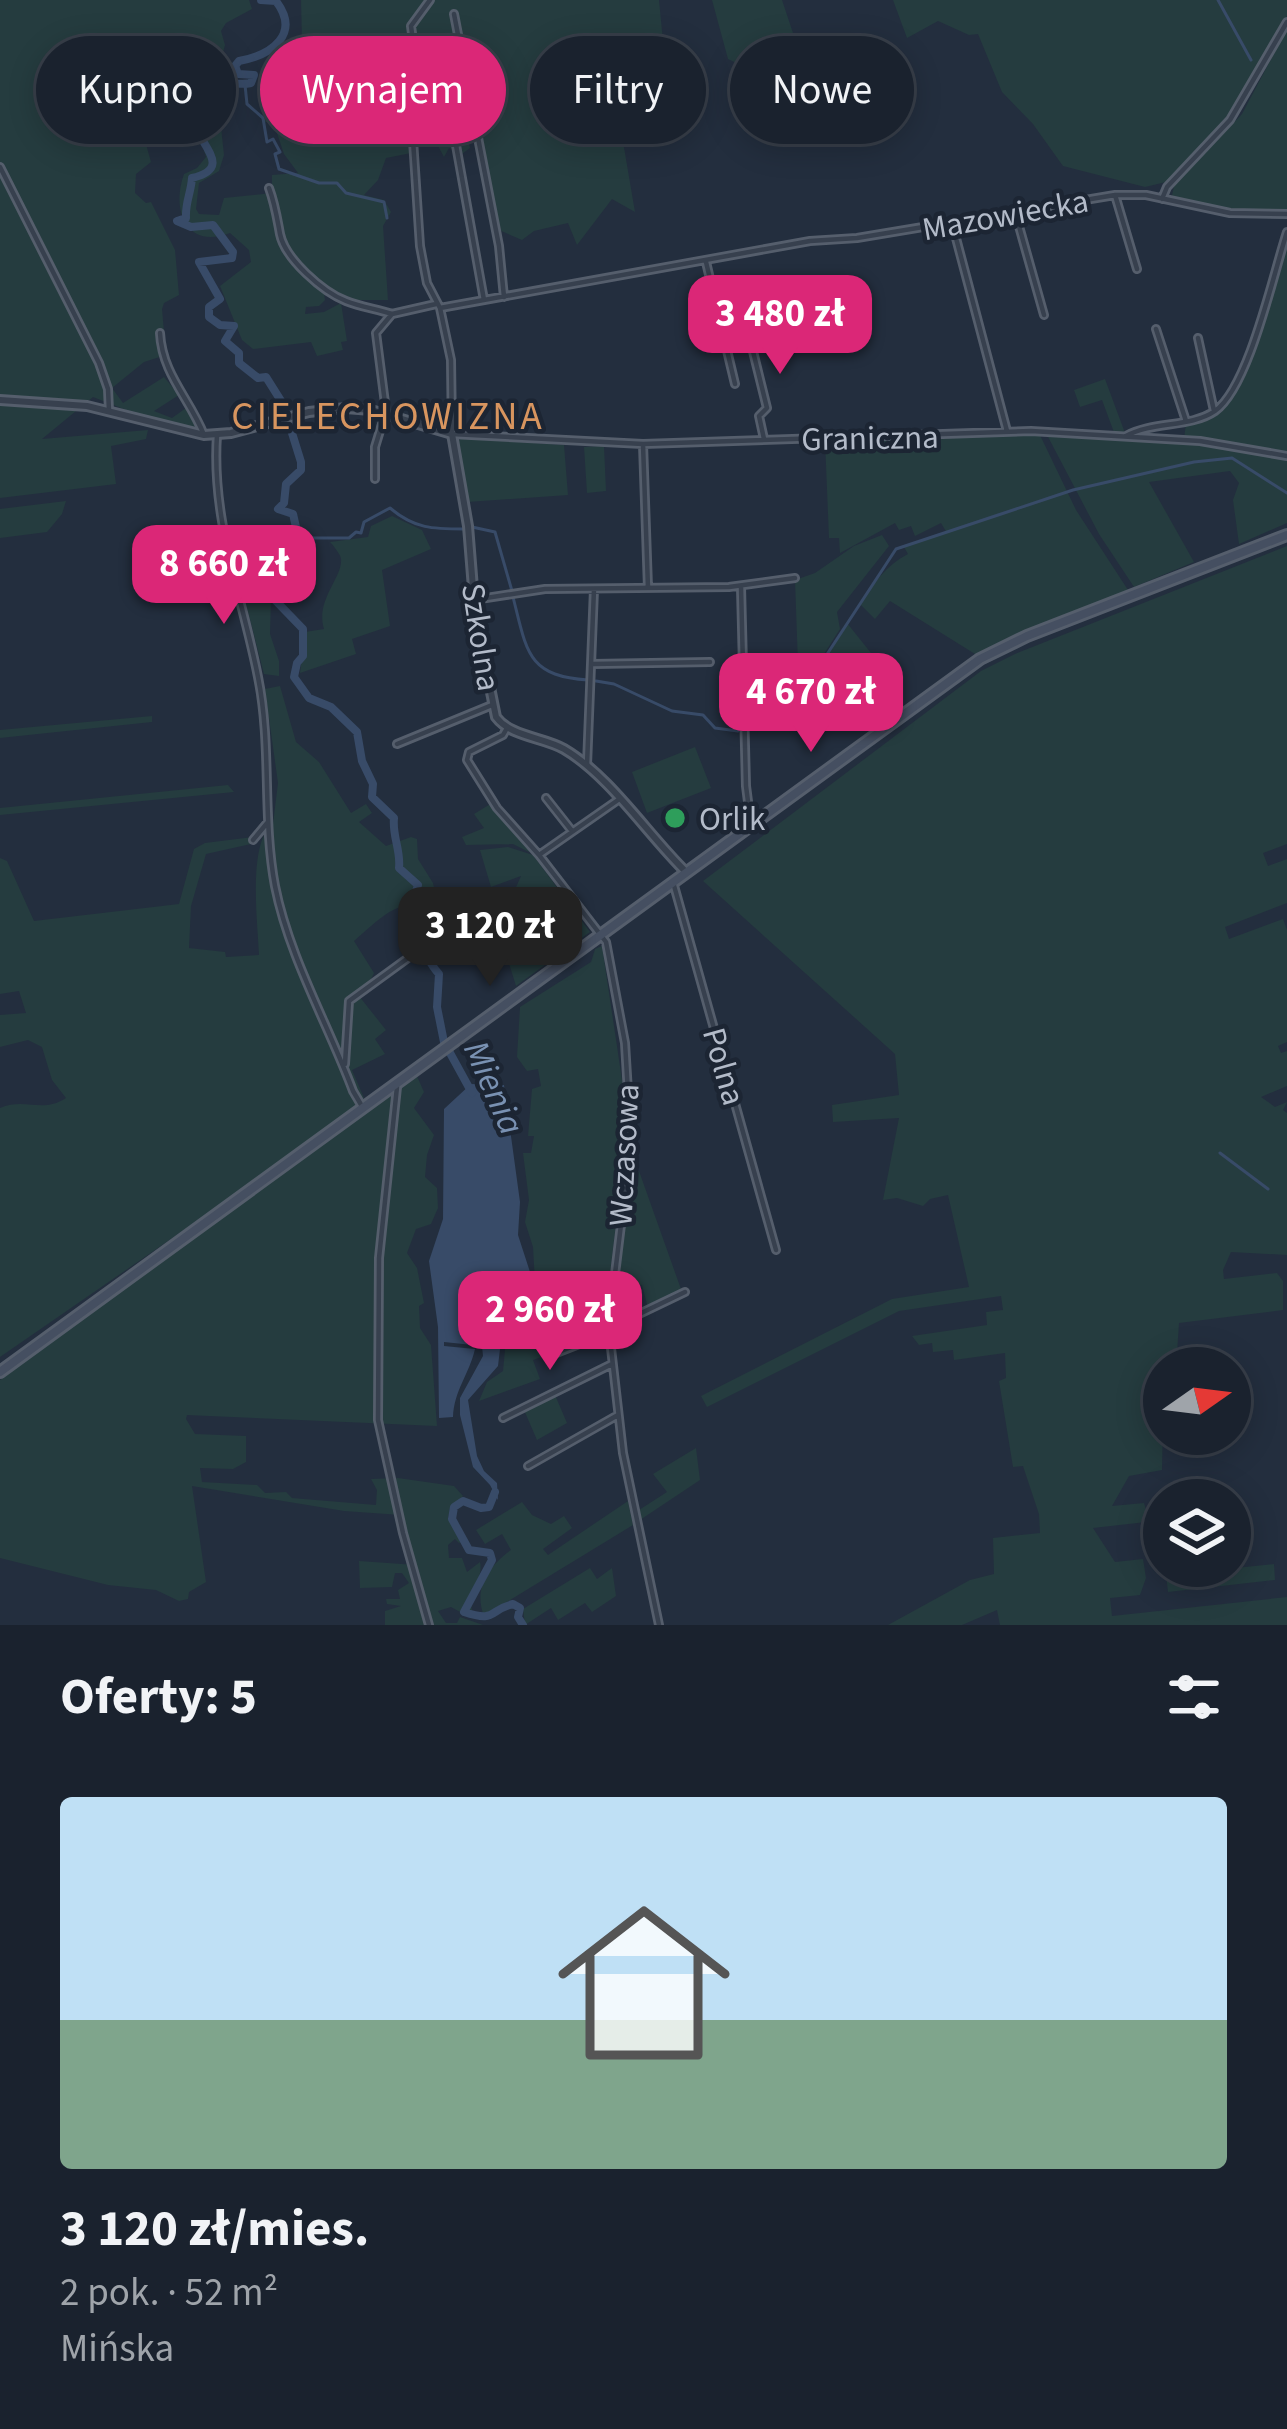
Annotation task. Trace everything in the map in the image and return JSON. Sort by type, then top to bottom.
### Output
[{"type":"main road","points":[[0,1372],[968,667],[1004,646],[1287,535]]},
{"type":"street","name":"Szkolna","points":[[430,0],[410,30],[417,70],[413,140],[417,216],[424,272],[451,360],[452,434],[468,526],[473,600],[493,705],[507,728],[546,740],[586,765],[686,872]]},
{"type":"street","points":[[454,14],[499,246],[504,297]]},
{"type":"street","points":[[1162,199],[1171,183],[1230,120],[1287,22]]},
{"type":"street","points":[[456,144],[484,300]]},
{"type":"street","points":[[0,167],[100,363],[109,411]]},
{"type":"street","points":[[269,188],[286,245],[319,283],[347,302],[392,314],[376,336],[385,414],[375,447],[375,479]]},
{"type":"street","name":"Mazowiecka","points":[[392,314],[810,241],[1115,196],[1162,199],[1230,213],[1287,214]]},
{"type":"street","points":[[1115,196],[1137,269]]},
{"type":"street","points":[[1016,212],[1044,315]]},
{"type":"street","points":[[952,223],[1006,431]]},
{"type":"street","points":[[1123,438],[1214,411],[1240,381],[1287,232]]},
{"type":"street","points":[[706,262],[735,383]]},
{"type":"street","points":[[746,322],[767,408],[759,416],[764,439]]},
{"type":"street","points":[[1156,328],[1186,421]]},
{"type":"street","points":[[160,333],[162,355],[172,379],[204,435]]},
{"type":"street","points":[[1198,338],[1214,411]]},
{"type":"street","points":[[0,400],[87,406],[204,435],[346,408],[452,434]]},
{"type":"street","name":"Graniczna","points":[[452,434],[643,444],[1006,431],[1200,441],[1287,456]]},
{"type":"street","points":[[218,435],[216,469],[223,531],[260,683],[274,876],[284,918],[364,1108]]},
{"type":"street","points":[[643,444],[648,588]]},
{"type":"street","points":[[473,600],[545,589],[741,587],[795,578]]},
{"type":"street","points":[[741,587],[751,825]]},
{"type":"street","points":[[586,765],[594,589]]},
{"type":"street","points":[[592,664],[710,662]]},
{"type":"street","points":[[397,744],[493,705]]},
{"type":"street","points":[[507,728],[503,735],[470,752],[467,760],[497,808],[601,936]]},
{"type":"street","points":[[546,798],[572,831]]},
{"type":"street","points":[[539,855],[619,800]]},
{"type":"street","points":[[254,840],[268,822]]},
{"type":"street","name":"Polna","points":[[673,882],[776,1250]]},
{"type":"street","name":"Wczasowa","points":[[601,936],[610,953],[631,1100],[631,1142],[611,1306],[612,1364],[659,1625]]},
{"type":"street","points":[[344,1069],[349,1001],[419,950]]},
{"type":"street","points":[[395,1084],[398,1105],[379,1258],[378,1426],[429,1625]]},
{"type":"street","points":[[556,1353],[685,1292]]},
{"type":"street","points":[[503,1418],[612,1364]]},
{"type":"street","points":[[527,1466],[618,1415]]},
{"type":"green space","points":[[0,0],[249,0],[252,9],[226,23],[222,36],[36,36],[36,144],[146,144],[151,162],[136,174],[135,193],[151,202],[175,250],[179,295],[162,309],[166,355],[144,362],[112,388],[123,403],[164,377],[179,395],[154,411],[172,418],[186,408],[201,430],[149,419],[93,397],[42,439],[148,430],[146,439],[111,446],[116,484],[0,498]]},
{"type":"green space","points":[[301,0],[659,0],[663,36],[530,36],[530,144],[623,144],[635,212],[612,199],[577,245],[568,223],[534,231],[522,240],[499,230],[482,144],[506,144],[506,36],[302,36]]},
{"type":"green space","points":[[712,0],[782,0],[794,36],[730,36],[728,59]]},
{"type":"green space","points":[[893,0],[1287,0],[1287,16],[1227,119],[1166,182],[1145,187],[1063,166],[1002,92],[978,34],[969,35],[938,21],[906,36]]},
{"type":"green space","points":[[1287,29],[1287,210],[1228,209],[1172,196],[1174,186],[1242,114]]},
{"type":"green space","points":[[202,144],[223,144],[219,171],[199,183],[196,209],[199,214],[219,215],[224,198],[272,193],[272,175],[298,173],[281,144],[411,144],[411,153],[386,158],[378,180],[364,195],[384,200],[391,212],[383,226],[388,300],[356,300],[323,286],[325,300],[306,307],[305,314],[324,312],[341,303],[347,341],[341,342],[343,350],[317,356],[311,342],[253,349],[242,340],[220,286],[251,262],[249,250],[230,233],[202,236],[181,213],[184,174],[206,157]]},
{"type":"green space","points":[[437,144],[469,144],[462,154],[449,148],[444,157]]},
{"type":"green space","points":[[1287,239],[1287,455],[1184,439],[1186,423],[1217,411],[1241,381]]},
{"type":"green space","points":[[1105,379],[1125,433],[1115,435],[1102,400],[1080,407],[1074,390]]},
{"type":"green space","points":[[1039,433],[1076,510],[1128,590],[975,654],[890,601],[875,619],[860,604],[887,569],[908,554],[904,547],[947,533],[941,523],[915,536],[911,526],[899,530],[895,523],[840,553],[839,538],[829,538],[825,440],[920,440]]},
{"type":"green space","points":[[1046,433],[1213,445],[1287,458],[1287,523],[1239,544],[1233,500],[1239,483],[1230,471],[1149,482],[1194,562],[1134,587],[1099,534]]},
{"type":"green space","points":[[461,438],[564,445],[568,495],[467,502],[457,444]]},
{"type":"green space","points":[[604,446],[606,491],[587,493],[584,447]]},
{"type":"green space","points":[[66,501],[47,532],[0,538],[0,509]]},
{"type":"green space","points":[[392,516],[422,530],[431,549],[382,570],[390,626],[352,639],[356,654],[300,673],[305,632],[324,629],[323,608],[340,566],[341,557],[330,542],[368,537],[371,526]]},
{"type":"green space","points":[[882,535],[889,546],[837,612],[840,629],[799,693],[787,702],[786,667],[798,665],[795,580]]},
{"type":"green space","points":[[1287,546],[1287,844],[1263,853],[1268,866],[1287,859],[1287,903],[1225,927],[1229,939],[1283,919],[1287,930],[1287,1042],[1278,1046],[1281,1053],[1287,1051],[1287,1086],[1261,1097],[1275,1107],[1287,1102],[1283,1110],[1287,1113],[1287,1255],[1231,1252],[1223,1270],[1224,1279],[1277,1273],[1283,1281],[1283,1310],[1179,1323],[1177,1347],[1143,1347],[1143,1455],[1162,1455],[1162,1470],[1129,1476],[1112,1506],[1143,1503],[1143,1522],[1093,1528],[1115,1562],[1143,1559],[1140,1595],[1110,1598],[1112,1616],[1287,1597],[1287,1625],[1000,1625],[997,1610],[962,1625],[888,1625],[970,1580],[994,1574],[993,1538],[1040,1533],[1039,1514],[1023,1466],[1013,1467],[999,1381],[1006,1378],[1005,1353],[954,1360],[953,1350],[933,1352],[932,1343],[919,1345],[912,1336],[987,1325],[986,1312],[1003,1310],[1001,1296],[899,1311],[707,1407],[701,1396],[892,1299],[969,1287],[948,1195],[923,1206],[897,1198],[883,1200],[899,1118],[833,1122],[832,1105],[899,1095],[895,1054],[703,881],[981,671]]},
{"type":"green space","points":[[300,576],[306,591],[296,598],[282,590],[271,599],[270,634],[279,676],[264,674],[242,588]]},
{"type":"green space","points":[[847,623],[871,653],[855,667],[845,656],[828,679],[807,695],[807,686]]},
{"type":"green space","points":[[280,686],[296,742],[319,762],[351,813],[366,804],[372,813],[359,822],[386,846],[417,839],[418,859],[433,883],[438,904],[435,908],[401,907],[354,941],[374,973],[344,1008],[346,1072],[362,1107],[0,1357],[0,1108],[49,1105],[66,1098],[52,1080],[42,1047],[28,1040],[0,1047],[0,1015],[26,1013],[19,991],[0,994],[0,858],[7,861],[34,921],[179,904],[194,849],[205,843],[253,837],[251,844],[206,854],[191,906],[189,948],[225,952],[226,957],[259,955],[257,865],[265,834],[273,824],[278,783],[265,689]]},
{"type":"green space","points":[[152,716],[152,722],[0,738],[0,730]]},
{"type":"green space","points":[[695,747],[711,788],[647,813],[632,772]]},
{"type":"green space","points":[[228,785],[234,792],[0,815],[0,808]]},
{"type":"green space","points":[[492,803],[529,852],[513,844],[466,845],[462,837],[484,828],[474,814]]},
{"type":"green space","points":[[508,847],[533,855],[590,932],[516,986],[498,928],[521,876],[491,887],[480,850]]},
{"type":"green space","points":[[602,946],[624,1093],[619,1199],[606,1307],[548,1326],[553,1353],[533,1360],[540,1379],[479,1401],[487,1382],[503,1371],[506,1339],[535,1283],[533,1247],[525,1222],[529,1200],[523,1153],[531,1153],[534,1136],[528,1136],[532,1089],[541,1086],[538,1069],[527,1071],[517,1057],[520,1007],[591,962],[595,949]]},
{"type":"green space","points":[[359,996],[386,1030],[375,1039],[385,1054],[352,1070],[364,1098],[360,1100],[350,1080],[346,1039],[350,1002]]},
{"type":"green space","points":[[416,1074],[424,1092],[414,1108],[434,1135],[425,1177],[437,1188],[438,1208],[431,1224],[416,1229],[407,1253],[417,1268],[424,1303],[419,1306],[420,1328],[431,1345],[437,1426],[187,1415],[186,1419],[195,1434],[246,1436],[246,1462],[233,1469],[200,1468],[202,1482],[257,1485],[265,1493],[286,1492],[292,1498],[376,1505],[377,1490],[371,1479],[454,1486],[463,1496],[450,1508],[448,1518],[463,1541],[455,1539],[448,1545],[449,1558],[462,1558],[467,1572],[480,1562],[481,1568],[472,1611],[462,1613],[451,1607],[438,1611],[446,1623],[457,1623],[460,1617],[483,1625],[385,1625],[385,1611],[401,1606],[387,1604],[386,1599],[400,1599],[398,1590],[409,1583],[402,1573],[395,1573],[392,1587],[360,1588],[359,1561],[416,1565],[401,1515],[344,1511],[192,1486],[206,1582],[189,1592],[188,1599],[179,1601],[156,1590],[108,1585],[0,1558],[0,1380]]},
{"type":"green space","points":[[630,1171],[639,1171],[682,1292],[648,1308],[642,1285],[619,1281]]},
{"type":"green space","points":[[555,1395],[567,1423],[537,1440],[524,1410]]},
{"type":"green space","points":[[696,1448],[700,1480],[640,1520],[639,1510],[667,1492],[653,1474]]},
{"type":"green space","points":[[628,1501],[633,1525],[484,1616],[480,1596],[485,1578],[511,1550],[502,1534],[485,1544],[476,1530],[522,1502],[532,1515],[551,1524],[564,1516],[572,1528],[543,1549],[548,1555]]},
{"type":"green space","points":[[1274,1564],[1275,1580],[1251,1583],[1251,1566]]},
{"type":"green space","points":[[590,1568],[597,1579],[612,1568],[616,1596],[592,1612],[585,1603],[558,1620],[551,1608],[525,1625],[523,1609]]},
{"type":"green space","points":[[1167,1587],[1213,1587],[1168,1592]]},
{"type":"water","points":[[471,1084],[504,1085],[520,1202],[518,1235],[530,1272],[502,1332],[498,1366],[468,1400],[477,1456],[497,1483],[498,1500],[473,1467],[460,1415],[460,1398],[483,1356],[482,1346],[444,1342],[444,1346],[475,1349],[453,1417],[439,1418],[438,1327],[429,1261],[443,1219],[444,1109]]},
{"type":"waterway","name":"Mienia","points":[[261,0],[276,1],[283,13],[284,33],[272,48],[235,66],[238,74],[254,75],[251,83],[220,84],[194,99],[215,119],[213,129],[201,131],[200,136],[213,161],[209,171],[192,178],[186,218],[177,221],[191,227],[213,225],[233,252],[232,258],[199,262],[220,299],[209,307],[209,317],[220,325],[234,326],[225,341],[239,353],[239,363],[258,378],[266,377],[283,404],[301,462],[301,470],[286,484],[284,503],[278,509],[293,514],[298,536],[285,564],[294,570],[303,561],[306,568],[275,600],[303,629],[303,656],[294,677],[309,698],[331,707],[357,732],[362,761],[373,784],[372,797],[394,818],[399,868],[418,885],[408,916],[415,925],[414,937],[439,974],[437,1007],[444,1042],[472,1093]]},
{"type":"waterway","points":[[1218,0],[1251,60]]},
{"type":"waterway","points":[[245,85],[247,104],[263,118],[267,142],[273,139],[280,152],[275,154],[279,169],[319,183],[337,183],[346,193],[384,202],[387,218]]},
{"type":"waterway","points":[[748,722],[778,714],[801,694],[896,549],[1073,490],[1194,462],[1232,458],[1287,493]]},
{"type":"waterway","points":[[297,538],[349,538],[361,533],[364,522],[390,508],[425,526],[464,529]]},
{"type":"waterway","points":[[472,527],[495,532],[512,591]]},
{"type":"waterway","points":[[513,597],[533,658],[553,673],[588,680]]},
{"type":"waterway","points":[[596,681],[614,684],[672,711],[703,715],[715,728],[738,731],[742,722]]},
{"type":"waterway","points":[[1220,1153],[1268,1189]]},
{"type":"waterway","points":[[495,1492],[489,1507],[463,1501],[454,1507],[452,1519],[469,1550],[490,1553],[492,1560],[464,1612],[487,1616],[513,1604],[520,1608],[523,1625]]},
{"type":"place","name":"Orlik","points":[[675,818]]},
{"type":"district","name":"CIELECHOWIZNA","points":[[388,415]]}]
